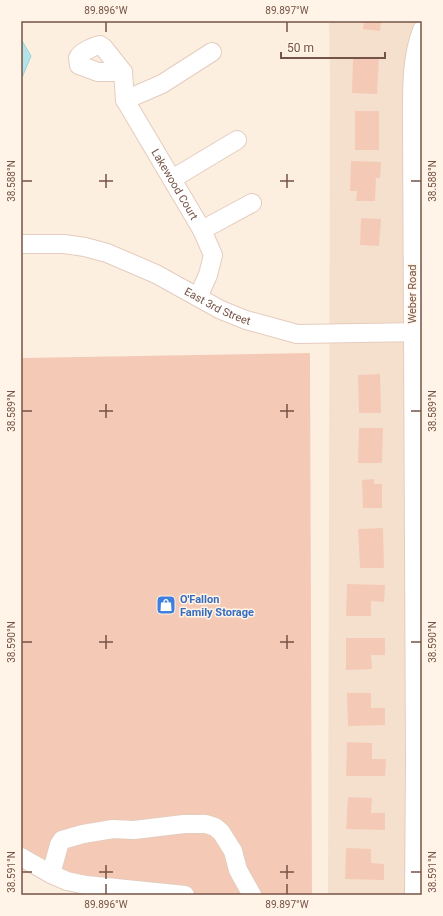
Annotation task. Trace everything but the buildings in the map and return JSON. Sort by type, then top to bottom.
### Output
[{"type":"street","name":"Weber Road","points":[[414,895],[419,763],[417,120],[413,72],[415,55],[422,30]]},
{"type":"street","points":[[125,100],[162,84],[212,52]]},
{"type":"street","name":"Lakewood Court","points":[[123,72],[125,100],[202,230],[213,255],[208,275],[198,297]]},
{"type":"street","points":[[172,179],[237,140]]},
{"type":"street","points":[[202,230],[252,203]]},
{"type":"street","name":"East 3rd Street","points":[[21,244],[64,244],[100,251],[156,274],[221,310],[246,320],[297,334],[417,332]]},
{"type":"street","points":[[50,874],[59,845],[62,840],[67,838],[113,829],[134,830],[184,824],[206,824],[215,826],[221,832],[233,851],[238,870],[252,895]]},
{"type":"street","points":[[21,857],[50,874],[67,881],[86,885],[185,895]]},
{"type":"shaded area","points":[[329,21],[422,21],[422,895],[328,895]]},
{"type":"water","points":[[21,39],[31,56],[21,80]]},
{"type":"place","name":"O'Fallon Family Storage","points":[[166,605]]}]
